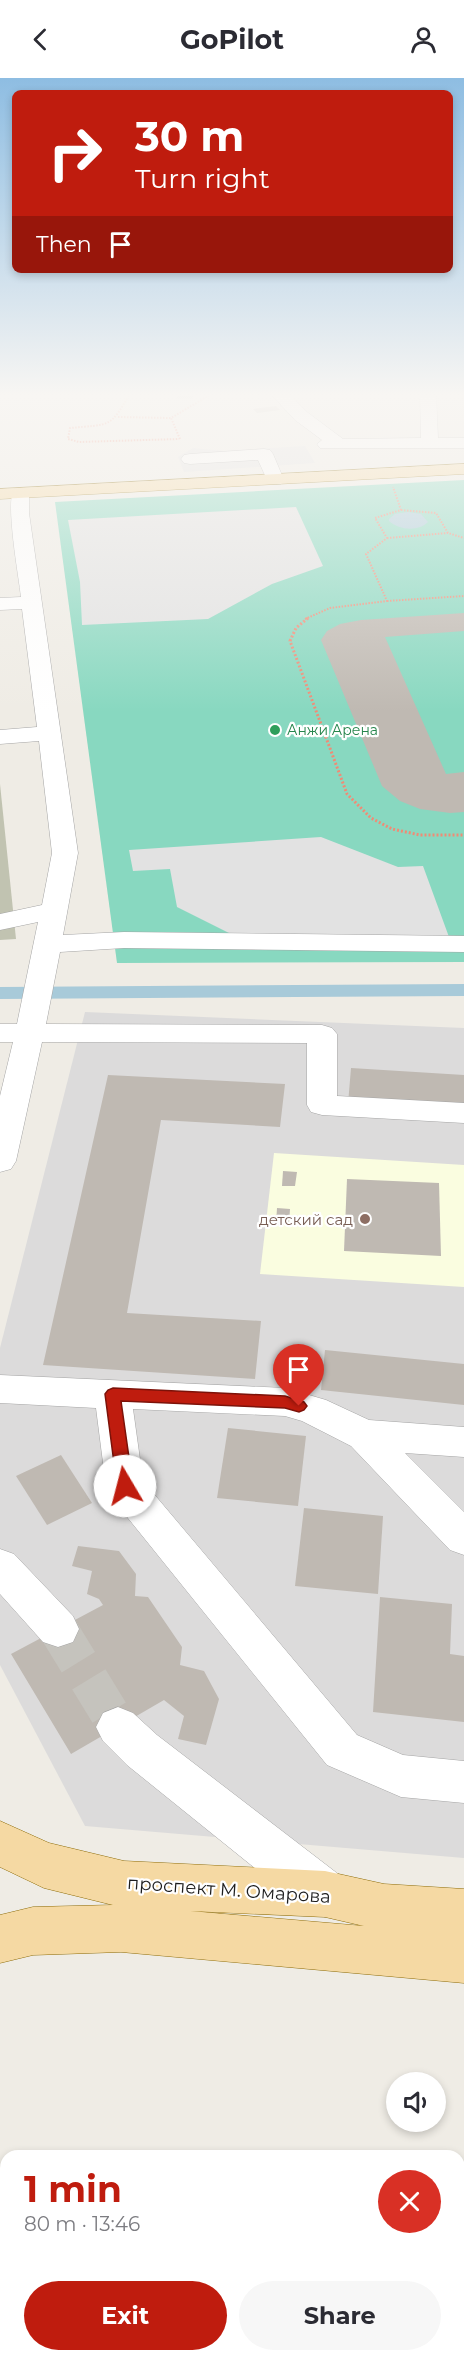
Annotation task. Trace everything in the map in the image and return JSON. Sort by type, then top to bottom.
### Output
[{"type":"main road","name":"проспект М. Омарова","points":[[0,1843],[44,1864],[124,1884],[325,1894],[384,1907],[464,1913]]},
{"type":"main road","points":[[0,1939],[33,1931],[121,1928],[464,1959]]},
{"type":"street","points":[[0,1161],[32,1024],[65,854],[20,513],[13,499]]},
{"type":"street","points":[[0,604],[32,602]]},
{"type":"street","points":[[0,737],[50,734]]},
{"type":"street","points":[[0,922],[54,910]]},
{"type":"street","points":[[46,953],[124,940],[464,944]]},
{"type":"street","points":[[0,1033],[32,1024],[322,1034],[322,1105],[464,1113]]},
{"type":"street","points":[[0,1389],[285,1402],[313,1410],[364,1435],[464,1538]]},
{"type":"street","points":[[113,1394],[125,1486],[342,1750],[401,1776],[464,1782]]},
{"type":"street","points":[[364,1435],[464,1442]]},
{"type":"street","points":[[0,1566],[58,1629]]},
{"type":"street","points":[[118,1727],[142,1750],[325,1894]]},
{"type":"path","points":[[397,499],[401,510]]},
{"type":"path","points":[[387,538],[375,518],[401,510],[436,513],[448,533]]},
{"type":"path","points":[[387,601],[366,554],[387,538],[448,533],[464,538]]},
{"type":"path","points":[[464,596],[339,606],[315,612],[298,624],[290,641],[347,794],[371,818],[392,829],[420,835],[464,835]]},
{"type":"shaded area","points":[[296,507],[323,566],[272,584],[208,619],[82,625],[80,582],[68,520]]},
{"type":"shaded area","points":[[0,784],[16,939],[0,940]]},
{"type":"shaded area","points":[[321,837],[398,867],[423,866],[449,937],[263,950],[177,907],[170,869],[133,871],[129,850]]},
{"type":"shaded area","points":[[85,1012],[464,1028],[464,1858],[85,1826],[0,1665],[0,1348]]},
{"type":"shaded area","name":"детский сад","points":[[274,1153],[464,1165],[464,1287],[260,1274]]},
{"type":"green space","name":"Анжи Арена","points":[[102,499],[464,499],[464,962],[117,963],[55,502]]},
{"type":"water","points":[[408,512],[421,514],[428,522],[408,529],[389,521],[395,514]]},
{"type":"building","points":[[464,613],[464,631],[385,637],[446,774],[464,772],[464,812],[450,813],[420,809],[400,801],[382,786],[321,640],[327,631],[340,624],[361,620]]},
{"type":"building","points":[[351,1068],[464,1075],[464,1112],[348,1104]]},
{"type":"building","points":[[108,1075],[285,1084],[280,1127],[161,1120],[127,1313],[261,1321],[255,1379],[43,1365]]},
{"type":"building","points":[[283,1171],[297,1172],[295,1186],[282,1186]]},
{"type":"building","points":[[347,1179],[439,1183],[441,1256],[344,1251]]},
{"type":"building","points":[[277,1208],[290,1209],[289,1225],[276,1225]]},
{"type":"building","points":[[325,1350],[464,1364],[464,1405],[321,1390]]},
{"type":"building","points":[[228,1428],[306,1436],[298,1506],[217,1498]]},
{"type":"building","points":[[61,1455],[92,1503],[47,1525],[16,1476]]},
{"type":"building","points":[[304,1508],[383,1516],[378,1594],[295,1586]]},
{"type":"building","points":[[78,1546],[119,1551],[136,1574],[135,1596],[148,1597],[182,1647],[180,1665],[204,1671],[219,1699],[206,1745],[178,1739],[184,1716],[164,1700],[71,1754],[11,1654],[103,1605],[99,1599],[87,1594],[92,1571],[72,1566]]},
{"type":"building","points":[[380,1597],[452,1604],[450,1654],[464,1656],[464,1722],[373,1712]]},
{"type":"waterway","points":[[0,993],[464,990]]},
{"type":"tunnel","points":[[58,1629],[118,1727]]},
{"type":"place","name":"Анжи Арена","points":[[275,730]]},
{"type":"place","name":"детский сад","points":[[365,1219]]},
{"type":"route","points":[[125,1486],[113,1394],[285,1402],[299,1406]]}]
